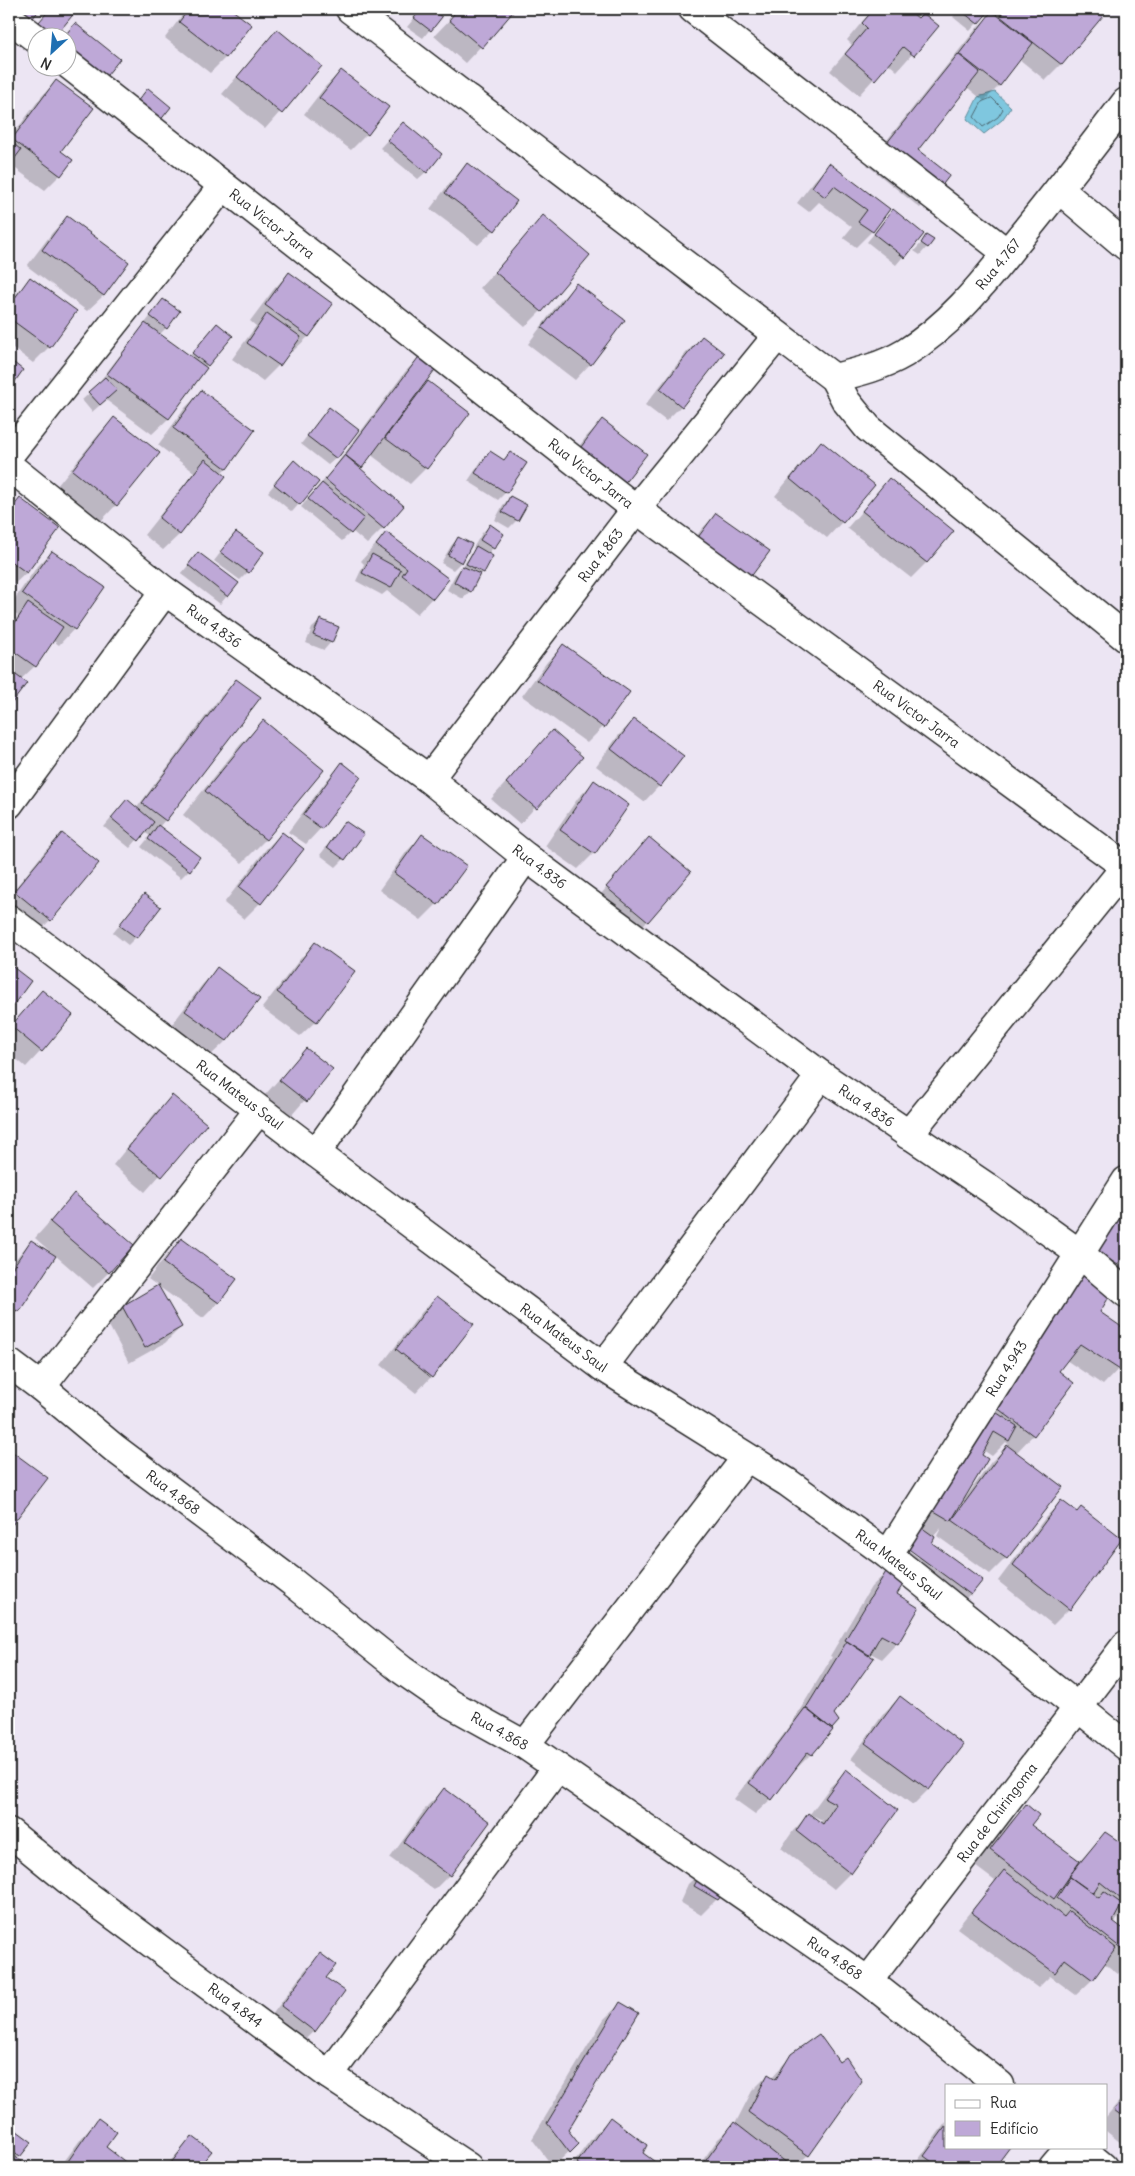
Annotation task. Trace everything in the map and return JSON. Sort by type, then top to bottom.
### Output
[{"type":"street","points":[[350,9],[834,378],[846,402],[868,428],[1126,638]]},
{"type":"street","points":[[693,9],[1007,253]]},
{"type":"street","points":[[9,18],[28,32]]},
{"type":"street","name":"Rua Victor Jarra","points":[[78,72],[636,510],[1126,866]]},
{"type":"street","name":"Rua 4.767","points":[[834,378],[872,369],[904,353],[938,329],[967,302],[1059,190],[1126,102]]},
{"type":"street","points":[[9,455],[223,186]]},
{"type":"street","points":[[1059,190],[1126,246]]},
{"type":"street","name":"Rua 4.863","points":[[429,779],[636,510],[777,336]]},
{"type":"street","name":"Rua 4.836","points":[[9,466],[165,591],[429,779],[526,857],[821,1075],[990,1190],[1079,1254],[1126,1293]]},
{"type":"street","points":[[9,804],[165,591]]},
{"type":"street","points":[[316,1153],[526,857]]},
{"type":"street","points":[[908,1135],[1126,866]]},
{"type":"street","name":"Rua Mateus Saul","points":[[9,918],[316,1153],[604,1367],[787,1482],[888,1555],[1126,1746]]},
{"type":"street","points":[[604,1367],[821,1075]]},
{"type":"street","points":[[41,1387],[260,1110]]},
{"type":"street","name":"Rua 4.943","points":[[888,1555],[1126,1181]]},
{"type":"street","name":"Rua 4.868","points":[[9,1363],[114,1448],[291,1581],[402,1670],[451,1704],[525,1745],[868,1981],[999,2084]]},
{"type":"street","points":[[525,1745],[746,1458]]},
{"type":"street","name":"Rua de Chiringoma","points":[[868,1981],[1126,1644]]},
{"type":"street","points":[[329,2075],[557,1768]]},
{"type":"street","name":"Rua 4.844","points":[[9,1832],[80,1890],[329,2075],[468,2167]]},
{"type":"street","points":[[1053,2167],[1069,2148]]},
{"type":"street","points":[[1080,2148],[1103,2167]]},
{"type":"water","points":[[995,92],[1011,107],[1002,120],[984,134],[967,119],[978,97]]},
{"type":"building","points":[[11,9],[40,9],[29,23]]},
{"type":"building","points":[[50,9],[74,9],[76,11],[62,28],[34,28]]},
{"type":"building","points":[[189,9],[231,9],[252,25],[226,58],[179,22]]},
{"type":"building","points":[[421,9],[430,9],[442,17],[431,31],[414,18]]},
{"type":"building","points":[[458,9],[509,9],[513,12],[482,48],[449,20]]},
{"type":"building","points":[[874,9],[907,9],[918,18],[923,13],[939,26],[914,56],[903,47],[875,80],[845,54],[867,28],[862,23]]},
{"type":"building","points":[[959,9],[991,9],[978,24]]},
{"type":"building","points":[[1006,9],[1094,9],[1103,16],[1062,65],[1000,16]]},
{"type":"building","points":[[992,11],[1033,43],[1000,86],[959,54]]},
{"type":"building","points":[[75,23],[120,59],[103,80],[78,59],[78,28],[71,28]]},
{"type":"building","points":[[277,29],[322,66],[282,114],[237,77]]},
{"type":"building","points":[[958,54],[980,72],[918,150],[950,175],[936,193],[882,149]]},
{"type":"building","points":[[341,70],[389,107],[368,135],[319,98]]},
{"type":"building","points":[[56,80],[94,108],[61,151],[73,160],[61,176],[12,139]]},
{"type":"building","points":[[148,88],[171,107],[159,122],[136,103]]},
{"type":"building","points":[[403,122],[442,154],[427,173],[387,140]]},
{"type":"building","points":[[9,140],[21,150],[9,166]]},
{"type":"building","points":[[467,163],[517,201],[495,231],[445,193]]},
{"type":"building","points":[[829,163],[890,209],[873,232],[858,222],[867,210],[834,186],[825,197],[812,187]]},
{"type":"building","points":[[893,209],[924,234],[905,258],[874,234]]},
{"type":"building","points":[[543,215],[590,255],[542,312],[495,272]]},
{"type":"building","points":[[67,216],[129,262],[104,296],[42,250]]},
{"type":"building","points":[[926,235],[934,240],[928,248],[921,243]]},
{"type":"building","points":[[289,272],[333,304],[309,337],[265,305]]},
{"type":"building","points":[[30,277],[77,311],[50,348],[9,318],[9,306]]},
{"type":"building","points":[[576,283],[625,320],[591,365],[542,328]]},
{"type":"building","points":[[163,299],[180,311],[167,329],[150,316]]},
{"type":"building","points":[[267,313],[301,337],[280,366],[247,343]]},
{"type":"building","points":[[145,323],[207,368],[169,419],[107,374]]},
{"type":"building","points":[[217,323],[233,336],[208,366],[192,353]]},
{"type":"building","points":[[702,336],[724,353],[682,407],[660,389]]},
{"type":"building","points":[[421,354],[437,367],[362,468],[345,455]]},
{"type":"building","points":[[9,359],[23,370],[9,390]]},
{"type":"building","points":[[105,377],[117,390],[100,405],[88,392]]},
{"type":"building","points":[[428,381],[470,413],[427,469],[385,438]]},
{"type":"building","points":[[201,390],[255,430],[227,469],[173,428]]},
{"type":"building","points":[[329,407],[359,430],[337,459],[307,436]]},
{"type":"building","points":[[114,417],[160,453],[117,506],[72,470]]},
{"type":"building","points":[[602,419],[647,454],[623,485],[578,451]]},
{"type":"building","points":[[821,441],[875,485],[843,523],[790,479]]},
{"type":"building","points":[[490,451],[504,460],[510,452],[527,463],[507,493],[475,473]]},
{"type":"building","points":[[345,455],[404,506],[384,529],[325,479]]},
{"type":"building","points":[[205,459],[226,476],[180,535],[159,518]]},
{"type":"building","points":[[294,460],[319,482],[300,505],[274,484]]},
{"type":"building","points":[[889,478],[954,531],[927,563],[862,511]]},
{"type":"building","points":[[322,483],[364,518],[351,534],[308,499]]},
{"type":"building","points":[[510,496],[527,505],[518,521],[502,512]]},
{"type":"building","points":[[20,498],[60,528],[27,573],[9,560],[9,512]]},
{"type":"building","points":[[716,513],[770,551],[750,578],[696,540]]},
{"type":"building","points":[[490,524],[504,534],[494,549],[480,540]]},
{"type":"building","points":[[236,532],[264,552],[249,573],[220,552]]},
{"type":"building","points":[[386,532],[449,579],[433,599],[402,575],[407,568],[376,545]]},
{"type":"building","points":[[458,537],[472,544],[462,563],[448,555]]},
{"type":"building","points":[[476,546],[493,556],[484,573],[466,564]]},
{"type":"building","points":[[52,551],[105,587],[75,630],[22,593]]},
{"type":"building","points":[[198,552],[239,583],[228,597],[188,565]]},
{"type":"building","points":[[372,554],[401,570],[391,588],[362,573]]},
{"type":"building","points":[[462,566],[480,574],[471,592],[454,582]]},
{"type":"building","points":[[28,603],[63,627],[36,667],[9,648],[9,632]]},
{"type":"building","points":[[320,619],[339,627],[332,643],[313,635]]},
{"type":"building","points":[[563,644],[630,692],[604,728],[537,680]]},
{"type":"building","points":[[9,670],[27,683],[9,707]]},
{"type":"building","points":[[236,679],[261,697],[166,821],[142,803]]},
{"type":"building","points":[[634,719],[684,756],[660,787],[611,749]]},
{"type":"building","points":[[263,720],[324,770],[266,840],[205,791]]},
{"type":"building","points":[[552,730],[583,757],[537,809],[506,783]]},
{"type":"building","points":[[342,762],[361,777],[322,829],[303,815]]},
{"type":"building","points":[[594,780],[629,805],[595,854],[560,830]]},
{"type":"building","points":[[127,799],[154,822],[139,841],[111,818]]},
{"type":"building","points":[[345,821],[364,834],[345,860],[327,847]]},
{"type":"building","points":[[158,825],[200,857],[190,871],[148,839]]},
{"type":"building","points":[[282,832],[304,849],[261,904],[239,887]]},
{"type":"building","points":[[62,833],[99,863],[51,921],[14,891]]},
{"type":"building","points":[[422,834],[467,866],[438,905],[394,873]]},
{"type":"building","points":[[649,837],[691,872],[648,922],[606,887]]},
{"type":"building","points":[[144,894],[161,907],[137,938],[119,925]]},
{"type":"building","points":[[315,942],[355,971],[317,1022],[277,992]]},
{"type":"building","points":[[9,964],[31,981],[9,1011]]},
{"type":"building","points":[[217,967],[260,999],[227,1041],[185,1011]]},
{"type":"building","points":[[42,990],[73,1015],[42,1052],[11,1026]]},
{"type":"building","points":[[306,1048],[333,1069],[307,1102],[279,1080]]},
{"type":"building","points":[[172,1095],[207,1124],[162,1177],[127,1149]]},
{"type":"building","points":[[74,1193],[134,1245],[109,1273],[50,1222]]},
{"type":"building","points":[[1116,1207],[1126,1214],[1126,1252],[1118,1265],[1090,1247]]},
{"type":"building","points":[[181,1238],[237,1279],[219,1303],[163,1263]]},
{"type":"building","points":[[31,1240],[56,1256],[19,1312],[9,1306],[9,1273]]},
{"type":"building","points":[[1078,1272],[1109,1297],[1100,1312],[1126,1330],[1126,1363],[1120,1370],[1080,1344],[1059,1371],[1074,1383],[1034,1436],[992,1404]]},
{"type":"building","points":[[158,1285],[182,1327],[145,1348],[122,1306]]},
{"type":"building","points":[[437,1296],[474,1324],[432,1378],[396,1349]]},
{"type":"building","points":[[988,1407],[1017,1426],[1009,1441],[994,1432],[982,1455],[988,1459],[951,1521],[929,1508]]},
{"type":"building","points":[[1007,1445],[1063,1487],[1007,1559],[952,1520]]},
{"type":"building","points":[[10,1450],[48,1478],[12,1525],[9,1523]]},
{"type":"building","points":[[1061,1500],[1077,1512],[1081,1507],[1122,1539],[1070,1610],[1013,1565]]},
{"type":"building","points":[[918,1525],[935,1537],[932,1543],[983,1580],[971,1595],[906,1547]]},
{"type":"building","points":[[887,1570],[905,1581],[897,1594],[919,1608],[898,1644],[881,1635],[869,1656],[845,1640]]},
{"type":"building","points":[[847,1641],[874,1658],[834,1714],[839,1721],[832,1729],[806,1708]]},
{"type":"building","points":[[900,1696],[964,1745],[929,1790],[865,1743]]},
{"type":"building","points":[[805,1708],[833,1730],[812,1755],[808,1752],[772,1800],[749,1783]]},
{"type":"building","points":[[846,1769],[898,1810],[851,1874],[796,1831],[808,1813],[823,1824],[836,1804],[825,1798]]},
{"type":"building","points":[[444,1788],[490,1822],[450,1876],[404,1842]]},
{"type":"building","points":[[1026,1804],[1039,1815],[1031,1825],[1080,1861],[1054,1899],[990,1850]]},
{"type":"building","points":[[1105,1832],[1123,1844],[1126,1841],[1126,1903],[1100,1882],[1093,1893],[1069,1876]]},
{"type":"building","points":[[704,1867],[728,1886],[718,1900],[694,1886]]},
{"type":"building","points":[[1004,1870],[1064,1917],[1069,1911],[1116,1948],[1093,1980],[1065,1959],[1055,1973],[971,1912]]},
{"type":"building","points":[[1070,1877],[1099,1898],[1104,1891],[1122,1904],[1113,1921],[1126,1931],[1126,1952],[1057,1898]]},
{"type":"building","points":[[320,1953],[336,1965],[326,1978],[345,1991],[315,2032],[281,2006]]},
{"type":"building","points":[[620,2002],[639,2013],[568,2130],[579,2144],[570,2153],[547,2123]]},
{"type":"building","points":[[819,2034],[839,2062],[846,2057],[862,2081],[809,2156],[748,2112],[768,2074],[776,2079],[791,2054]]},
{"type":"building","points":[[1126,2095],[1126,2119],[1114,2110]]},
{"type":"building","points":[[610,2117],[647,2145],[643,2153],[662,2167],[582,2167],[577,2163]]},
{"type":"building","points":[[98,2118],[117,2132],[106,2147],[132,2167],[64,2167]]},
{"type":"building","points":[[734,2122],[792,2167],[701,2167]]},
{"type":"building","points":[[9,2125],[32,2142],[20,2157],[9,2149]]},
{"type":"building","points":[[945,2127],[945,2148],[1009,2148],[995,2167],[939,2167],[924,2156]]},
{"type":"building","points":[[192,2136],[212,2151],[201,2164],[205,2167],[168,2167]]},
{"type":"building","points":[[9,2152],[22,2162],[17,2167],[9,2167]]}]
